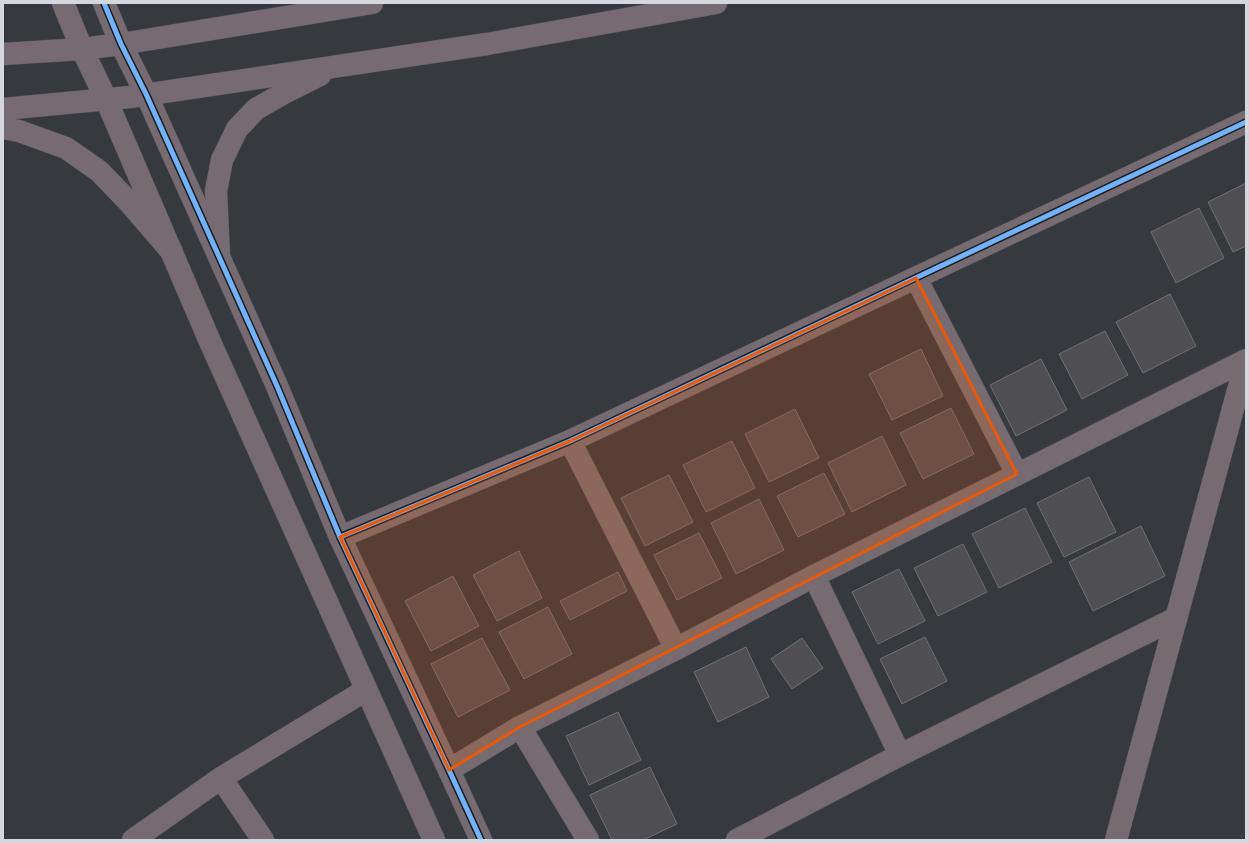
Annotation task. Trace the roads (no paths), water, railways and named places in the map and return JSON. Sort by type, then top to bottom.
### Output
[{"type":"main road","points":[[350,3],[372,3]]},
{"type":"main road","points":[[3,54],[121,44],[372,3]]},
{"type":"main road","points":[[3,108],[146,94],[339,66],[487,44],[716,3]]},
{"type":"main road","points":[[219,256],[216,191],[222,160],[237,129],[256,109],[284,93],[339,66]]},
{"type":"main road","points":[[3,128],[19,130],[66,148],[99,171],[128,201],[172,252]]},
{"type":"street","points":[[63,3],[106,99],[211,344],[434,840]]},
{"type":"street","points":[[104,3],[121,44],[146,94],[277,386],[340,537],[481,840]]},
{"type":"street","points":[[340,537],[570,441],[1246,122]]},
{"type":"street","points":[[916,278],[1018,474]]},
{"type":"street","points":[[449,770],[520,728],[676,649],[814,576],[1246,361]]},
{"type":"street","points":[[1116,840],[1246,361]]},
{"type":"street","points":[[570,441],[676,649]]},
{"type":"street","points":[[814,576],[900,755]]},
{"type":"street","points":[[737,840],[900,755],[1176,618]]},
{"type":"street","points":[[133,840],[221,778],[366,690]]},
{"type":"street","points":[[520,728],[588,840]]},
{"type":"street","points":[[221,778],[263,840]]}]
